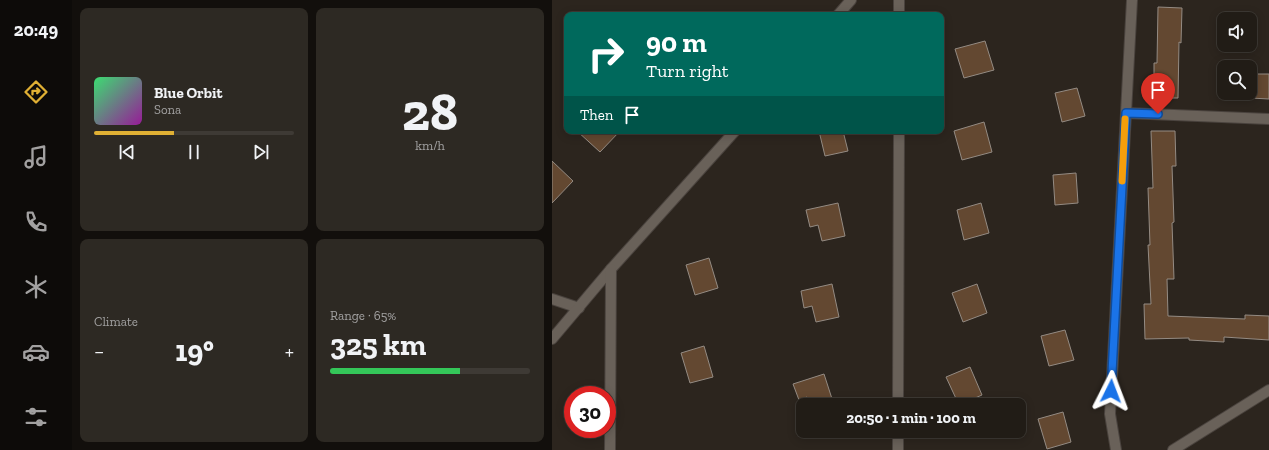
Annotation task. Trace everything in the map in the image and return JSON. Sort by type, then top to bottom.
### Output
[{"type":"street","points":[[841,12],[851,0]]},
{"type":"street","points":[[899,0],[899,12]]},
{"type":"street","points":[[1116,450],[1110,414],[1132,0]]},
{"type":"street","points":[[1126,113],[1269,119]]},
{"type":"street","points":[[552,339],[731,134]]},
{"type":"street","points":[[898,398],[899,134]]},
{"type":"street","points":[[610,450],[611,270]]},
{"type":"street","points":[[552,299],[579,308]]},
{"type":"street","points":[[1173,450],[1269,390]]},
{"type":"street","points":[[898,438],[898,450]]},
{"type":"building","points":[[1158,7],[1182,8],[1181,43],[1179,42],[1178,98],[1154,98],[1154,63],[1157,63]]},
{"type":"building","points":[[985,41],[994,70],[964,78],[955,49]]},
{"type":"building","points":[[1257,74],[1269,74],[1269,99],[1257,98]]},
{"type":"building","points":[[1077,88],[1085,116],[1062,122],[1055,93]]},
{"type":"building","points":[[984,122],[992,152],[962,160],[954,131]]},
{"type":"building","points":[[1151,131],[1175,131],[1176,166],[1172,166],[1174,279],[1167,279],[1168,316],[1245,319],[1245,315],[1269,316],[1269,340],[1224,337],[1224,342],[1189,340],[1189,338],[1145,339],[1144,304],[1151,304],[1148,245],[1150,245],[1148,188],[1153,188]]},
{"type":"building","points":[[580,134],[617,134],[600,152]]},
{"type":"building","points":[[820,134],[844,134],[848,151],[825,156]]},
{"type":"building","points":[[552,161],[573,181],[552,203]]},
{"type":"building","points":[[1076,173],[1078,203],[1055,205],[1053,175]]},
{"type":"building","points":[[838,203],[845,236],[822,241],[818,225],[810,227],[806,210]]},
{"type":"building","points":[[981,203],[989,233],[964,240],[957,210]]},
{"type":"building","points":[[709,258],[718,288],[695,295],[686,265]]},
{"type":"building","points":[[832,284],[839,317],[816,322],[812,306],[804,308],[801,291]]},
{"type":"building","points":[[977,284],[987,313],[963,322],[952,293]]},
{"type":"building","points":[[1065,330],[1074,360],[1049,366],[1041,336]]},
{"type":"building","points":[[704,346],[713,377],[690,383],[681,353]]},
{"type":"building","points":[[970,367],[982,395],[975,398],[956,398],[946,377]]},
{"type":"building","points":[[824,374],[832,398],[798,398],[793,384]]},
{"type":"building","points":[[1063,412],[1071,442],[1047,449],[1038,419]]},
{"type":"slow traffic","points":[[1122,181],[1125,119]]},
{"type":"route","points":[[1111,391],[1126,113],[1158,114]]}]
